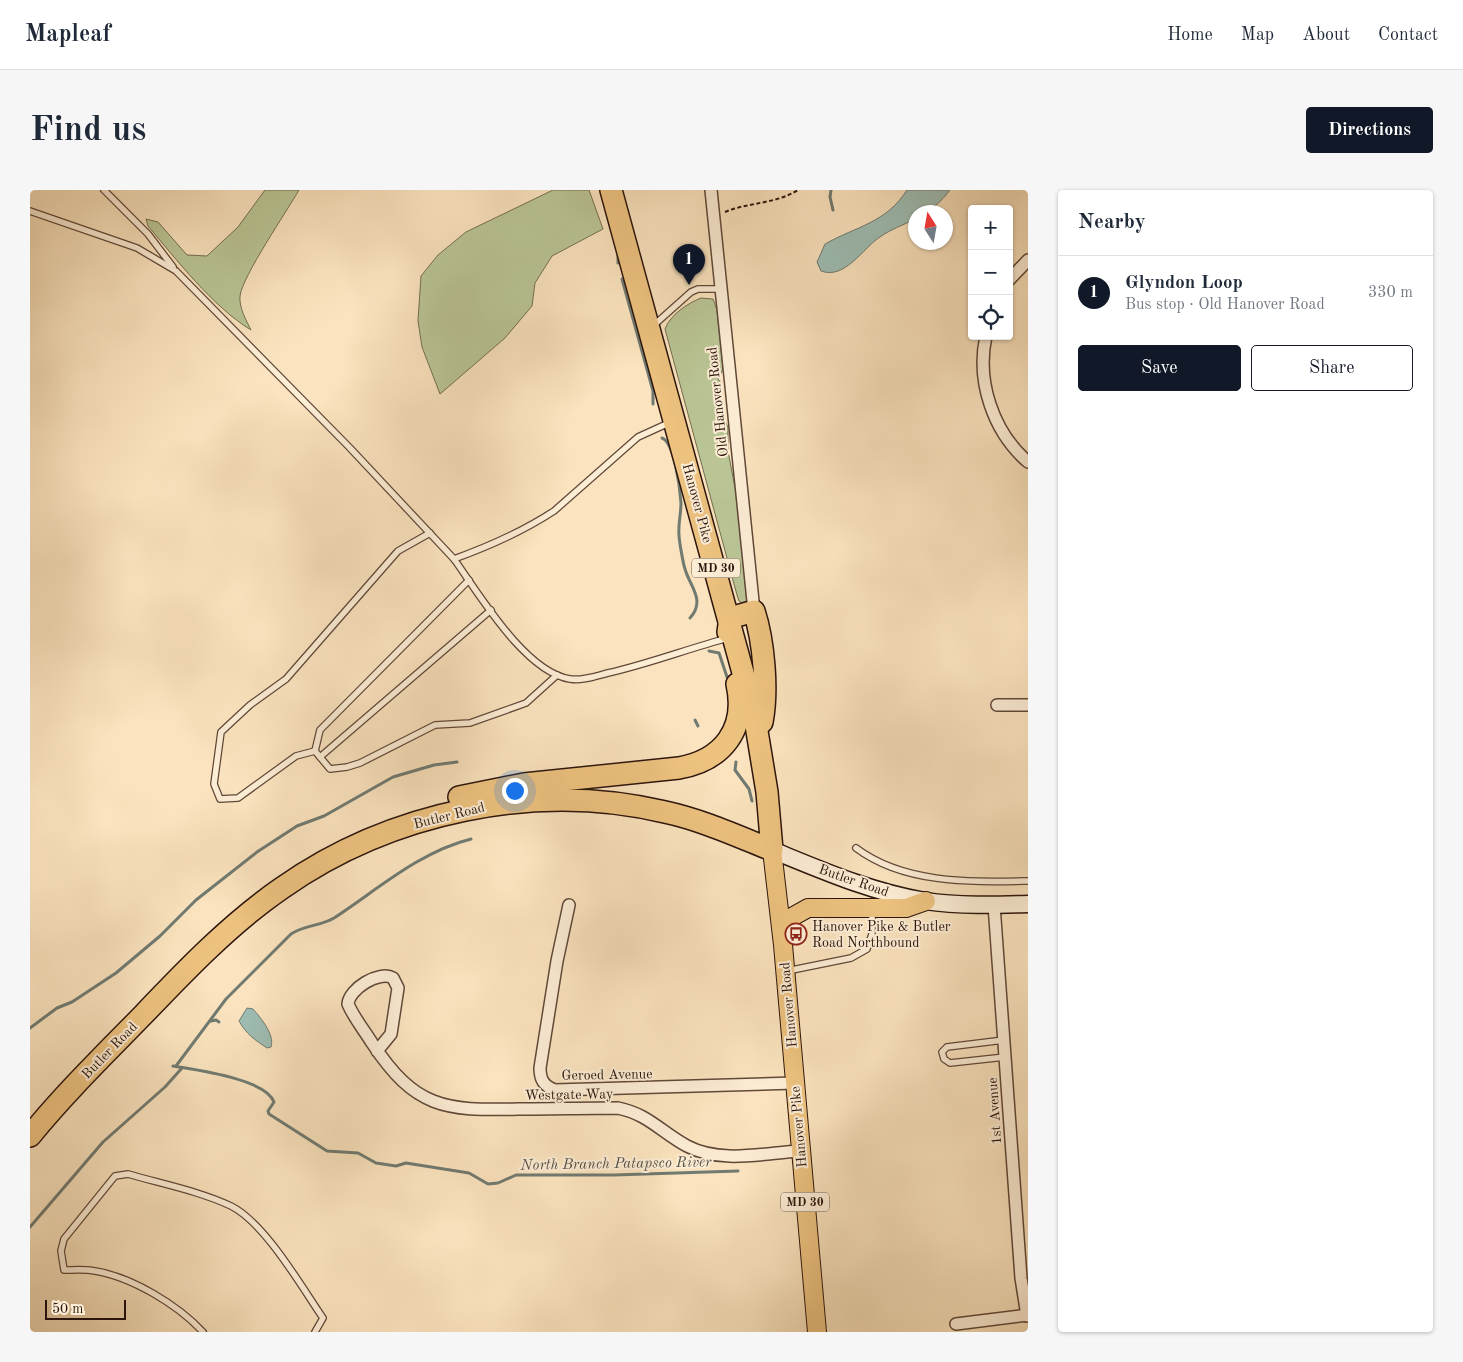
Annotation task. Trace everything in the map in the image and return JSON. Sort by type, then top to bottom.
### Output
[{"type":"highway","name":"Hanover Pike","points":[[611,190],[676,421],[760,736],[772,850]]},
{"type":"highway","points":[[405,826],[439,802],[488,790],[576,778],[680,768],[708,759],[724,747],[730,738],[739,714],[731,631],[754,611],[758,625],[766,703],[760,736]]},
{"type":"highway","name":"Butler Road","points":[[30,1136],[79,1080],[176,982],[257,908],[306,872],[364,842],[405,826],[485,805],[530,800],[619,803],[665,812],[708,824],[772,850]]},
{"type":"main road","name":"Butler Road","points":[[772,850],[847,880],[926,901],[994,905],[1028,904]]},
{"type":"main road","name":"Hanover Road","points":[[772,850],[794,1077]]},
{"type":"main road","points":[[782,942],[792,917],[801,911],[814,908],[906,908],[926,901]]},
{"type":"main road","name":"Hanover Pike","points":[[794,1077],[817,1332]]},
{"type":"street","name":"Old Hanover Road","points":[[711,190],[754,611]]},
{"type":"street","points":[[1013,276],[1028,260]]},
{"type":"street","points":[[986,340],[983,364],[989,401],[1003,432],[1028,462]]},
{"type":"street","points":[[997,705],[1028,705]]},
{"type":"street","name":"Geroed Avenue","points":[[569,905],[557,961],[540,1068],[540,1077],[548,1087],[564,1090],[794,1077]]},
{"type":"street","name":"1st Avenue","points":[[994,905],[1020,1278],[1027,1316]]},
{"type":"street","name":"Westgate Way","points":[[377,1051],[390,1034],[398,988],[393,978],[384,975],[377,976],[348,998],[351,1011],[377,1051],[398,1078],[408,1087],[437,1104],[470,1110],[618,1108],[641,1114],[678,1140],[710,1155],[726,1156],[800,1151]]},
{"type":"street","points":[[956,1324],[1027,1316]]},
{"type":"lane","points":[[104,190],[148,234],[176,271],[350,448],[454,559],[491,610],[527,654],[557,675],[573,680],[652,662],[731,631]]},
{"type":"lane","points":[[30,211],[137,248],[176,271]]},
{"type":"lane","points":[[650,328],[691,292],[721,289]]},
{"type":"lane","points":[[454,559],[494,544],[554,511],[638,437],[676,421]]},
{"type":"lane","points":[[315,751],[296,756],[238,798],[220,799],[214,784],[221,732],[250,705],[286,679],[398,551],[430,533]]},
{"type":"lane","points":[[315,751],[320,730],[469,580]]},
{"type":"lane","points":[[320,757],[491,610]]},
{"type":"lane","points":[[315,751],[330,769],[347,767],[435,725],[470,723],[526,703],[557,675]]},
{"type":"lane","points":[[856,848],[871,859],[921,875],[975,882],[1028,882]]},
{"type":"lane","points":[[785,971],[851,958],[868,949],[872,934],[872,908]]},
{"type":"lane","points":[[1004,1040],[947,1048],[942,1052],[944,1059],[950,1062],[1005,1057]]},
{"type":"lane","points":[[203,1332],[183,1313],[147,1290],[96,1271],[64,1270],[62,1251],[64,1239],[115,1176],[128,1174],[204,1196],[232,1207],[254,1224],[324,1318],[315,1332]]},
{"type":"path","points":[[714,217],[738,207],[786,197],[798,190]]},
{"type":"green space","points":[[265,190],[299,190],[256,260],[243,287],[240,296],[241,305],[251,330],[209,296],[148,226],[146,219],[158,222],[187,255],[207,256],[238,227]]},
{"type":"green space","points":[[553,190],[589,190],[603,229],[552,256],[535,283],[532,306],[505,338],[440,394],[422,347],[418,321],[421,276],[438,255],[466,232]]},
{"type":"green space","points":[[701,298],[713,299],[717,310],[723,369],[718,379],[721,383],[720,396],[724,419],[728,427],[728,451],[736,493],[747,603],[744,604],[739,601],[737,595],[665,329],[667,324],[680,310]]},
{"type":"water","points":[[907,190],[950,190],[935,205],[908,205],[908,222],[880,237],[846,267],[830,273],[821,271],[817,262],[825,244],[870,223],[890,210]]},
{"type":"water","points":[[247,1008],[253,1009],[267,1027],[272,1042],[271,1047],[267,1048],[242,1026],[239,1021]]},
{"type":"waterway","points":[[831,190],[830,197],[833,210]]},
{"type":"waterway","points":[[618,254],[618,263]]},
{"type":"waterway","points":[[622,279],[653,391],[653,404]]},
{"type":"waterway","points":[[662,438],[670,448],[678,478],[681,503],[680,546],[687,576],[697,599],[695,611],[690,618]]},
{"type":"waterway","points":[[709,651],[719,653],[728,680]]},
{"type":"waterway","points":[[695,720],[698,726]]},
{"type":"waterway","points":[[30,1028],[57,1008],[72,1002],[116,973],[160,936],[196,900],[257,852],[297,826],[324,816],[393,777],[434,765],[457,762]]},
{"type":"waterway","points":[[736,762],[735,770],[749,789],[752,801]]},
{"type":"waterway","points":[[176,1066],[226,999],[291,934],[334,918],[416,862],[452,845],[471,839]]},
{"type":"waterway","points":[[211,1021],[216,1020],[219,1022]]},
{"type":"waterway","name":"North Branch Patapsco River","points":[[173,1066],[213,1073],[258,1087],[268,1094],[274,1102],[268,1111],[269,1114],[327,1151],[358,1153],[376,1163],[396,1166],[406,1163],[469,1173],[488,1184],[498,1183],[516,1175],[614,1175],[738,1171]]},
{"type":"waterway","points":[[30,1227],[103,1142],[165,1087],[182,1068]]},
{"type":"place","name":"Glyndon Loop","points":[[689,285]]},
{"type":"place","name":"Hanover Pike & Butler Road Northbound","points":[[796,934]]}]
